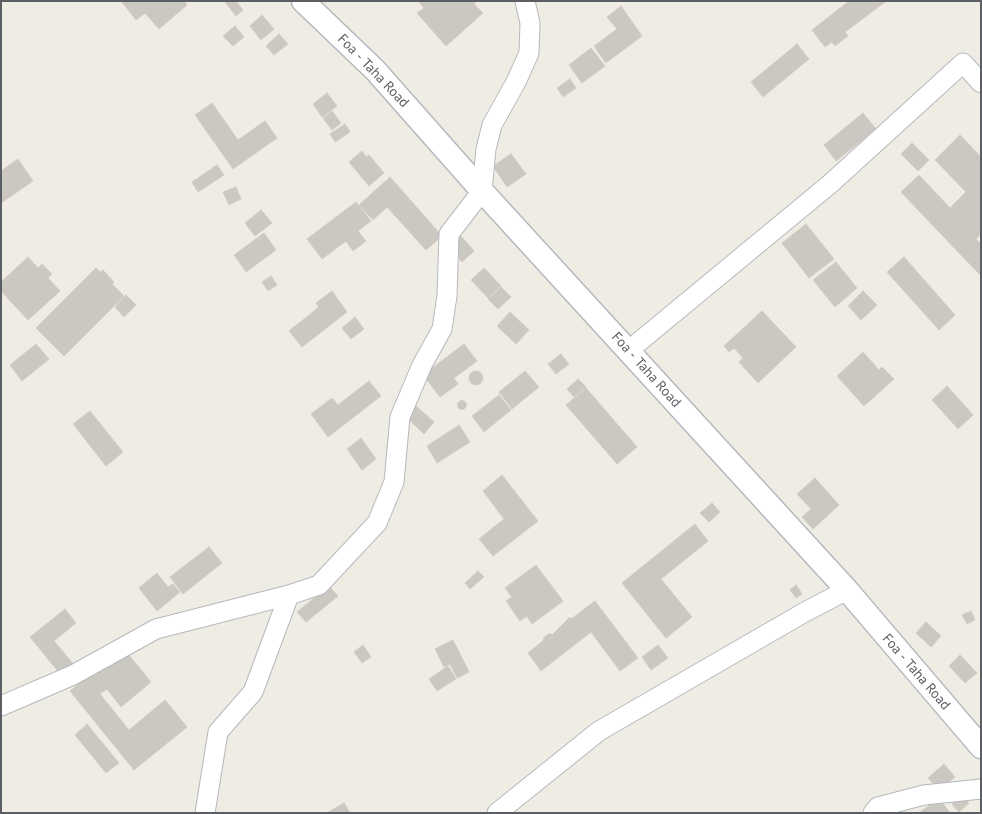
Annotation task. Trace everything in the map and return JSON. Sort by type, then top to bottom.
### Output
[{"type":"street","name":"Foa - Taha Road","points":[[303,1],[376,70],[482,191],[847,590],[981,747]]},
{"type":"street","points":[[1,706],[73,675],[156,629],[289,595],[319,585],[377,523],[394,482],[400,417],[422,365],[442,329],[447,296],[448,234],[482,191],[486,149],[492,125],[516,82],[529,53],[530,23],[525,1]]},
{"type":"street","points":[[628,351],[830,184],[963,63],[981,83]]},
{"type":"street","points":[[497,813],[599,731],[805,612],[847,590]]},
{"type":"street","points":[[204,813],[218,732],[253,692],[289,595]]},
{"type":"street","points":[[873,813],[878,807],[924,795],[981,789]]},
{"type":"building","points":[[123,1],[184,1],[187,5],[159,29],[145,13],[136,20]]},
{"type":"building","points":[[226,1],[236,1],[243,10],[236,16]]},
{"type":"building","points":[[418,1],[476,1],[474,4],[483,13],[446,46],[417,13],[424,8]]},
{"type":"building","points":[[849,1],[885,2],[845,32],[848,36],[835,46],[832,42],[825,47],[812,30]]},
{"type":"building","points":[[621,6],[642,36],[606,63],[594,46],[617,29],[607,17]]},
{"type":"building","points":[[262,15],[274,29],[261,40],[250,26]]},
{"type":"building","points":[[235,26],[244,37],[233,46],[223,36]]},
{"type":"building","points":[[279,34],[288,44],[274,55],[266,46]]},
{"type":"building","points":[[797,44],[809,59],[763,97],[751,82]]},
{"type":"building","points":[[591,48],[605,66],[582,83],[569,65]]},
{"type":"building","points":[[570,79],[576,88],[563,97],[557,88]]},
{"type":"building","points":[[327,93],[337,106],[322,117],[313,104]]},
{"type":"building","points":[[212,103],[238,140],[265,121],[277,138],[233,169],[195,115]]},
{"type":"building","points":[[332,111],[341,123],[332,130],[323,118]]},
{"type":"building","points":[[863,113],[876,129],[836,161],[824,145]]},
{"type":"building","points":[[345,124],[350,132],[335,142],[330,134]]},
{"type":"building","points":[[960,135],[981,157],[981,234],[976,239],[981,244],[981,276],[901,192],[919,175],[950,208],[966,192],[935,160]]},
{"type":"building","points":[[912,143],[929,160],[918,171],[901,154]]},
{"type":"building","points":[[362,151],[366,157],[369,155],[384,173],[369,186],[349,162]]},
{"type":"building","points":[[511,154],[526,174],[507,187],[493,166]]},
{"type":"building","points":[[18,159],[33,181],[1,203],[1,171]]},
{"type":"building","points":[[217,165],[224,175],[198,192],[192,182]]},
{"type":"building","points":[[390,177],[442,236],[426,250],[387,207],[373,220],[359,205]]},
{"type":"building","points":[[236,187],[241,199],[229,205],[223,192]]},
{"type":"building","points":[[356,202],[371,221],[358,231],[366,241],[353,251],[346,241],[322,259],[307,239]]},
{"type":"building","points":[[261,210],[272,223],[255,236],[245,223]]},
{"type":"building","points":[[806,224],[834,259],[809,278],[782,243]]},
{"type":"building","points":[[264,233],[276,250],[246,272],[234,255]]},
{"type":"building","points":[[461,236],[474,251],[462,262],[450,249]]},
{"type":"building","points":[[28,257],[38,268],[42,264],[52,274],[48,278],[60,291],[28,320],[1,291],[1,282]]},
{"type":"building","points":[[904,257],[955,315],[939,330],[887,272]]},
{"type":"building","points":[[836,262],[857,288],[835,307],[813,280]]},
{"type":"building","points":[[96,268],[100,272],[103,270],[114,282],[112,284],[124,296],[64,356],[36,328]]},
{"type":"building","points":[[484,268],[501,286],[488,298],[471,280]]},
{"type":"building","points":[[271,276],[277,285],[268,291],[262,282]]},
{"type":"building","points":[[501,287],[511,297],[498,309],[488,299]]},
{"type":"building","points":[[332,291],[347,312],[302,347],[289,331],[319,307],[316,303]]},
{"type":"building","points":[[863,291],[877,305],[861,320],[848,306]]},
{"type":"building","points":[[126,295],[136,305],[124,317],[115,307]]},
{"type":"building","points":[[762,311],[796,347],[758,383],[739,362],[743,358],[734,348],[729,352],[724,346]]},
{"type":"building","points":[[510,312],[529,330],[516,344],[497,326]]},
{"type":"building","points":[[355,317],[364,329],[351,339],[342,328]]},
{"type":"building","points":[[36,344],[49,359],[22,381],[10,365]]},
{"type":"building","points":[[464,344],[477,361],[454,378],[458,384],[440,397],[423,375]]},
{"type":"building","points":[[863,352],[879,370],[882,367],[894,379],[864,406],[837,376]]},
{"type":"building","points":[[561,354],[569,364],[556,374],[548,364]]},
{"type":"building","points":[[476,371],[481,373],[483,378],[481,383],[476,385],[471,383],[469,378],[471,373]]},
{"type":"building","points":[[525,371],[539,387],[512,409],[499,392]]},
{"type":"building","points":[[578,379],[586,387],[574,397],[567,389]]},
{"type":"building","points":[[369,381],[381,396],[328,437],[311,414],[332,398],[338,405]]},
{"type":"building","points":[[947,386],[973,415],[958,429],[932,400]]},
{"type":"building","points":[[586,388],[637,447],[617,464],[566,405]]},
{"type":"building","points":[[499,395],[511,410],[484,432],[472,416]]},
{"type":"building","points":[[462,400],[467,405],[462,410],[457,405]]},
{"type":"building","points":[[416,406],[434,422],[424,434],[406,417]]},
{"type":"building","points":[[90,411],[123,452],[106,466],[73,424]]},
{"type":"building","points":[[459,425],[470,442],[437,463],[427,446]]},
{"type":"building","points":[[361,438],[376,459],[362,470],[347,449]]},
{"type":"building","points":[[502,475],[538,521],[493,556],[479,539],[504,519],[483,491]]},
{"type":"building","points":[[815,478],[839,505],[813,529],[802,517],[811,509],[797,494]]},
{"type":"building","points":[[712,503],[720,512],[709,522],[700,513]]},
{"type":"building","points":[[695,524],[708,541],[661,579],[692,617],[666,638],[622,583]]},
{"type":"building","points":[[209,547],[222,563],[183,594],[170,577]]},
{"type":"building","points":[[536,565],[563,601],[532,624],[527,616],[520,621],[506,601],[512,597],[505,588]]},
{"type":"building","points":[[478,571],[484,577],[470,589],[465,583]]},
{"type":"building","points":[[157,573],[168,587],[173,584],[180,592],[157,611],[139,588]]},
{"type":"building","points":[[796,585],[802,594],[796,598],[790,590]]},
{"type":"building","points":[[329,586],[338,596],[306,622],[297,612]]},
{"type":"building","points":[[595,601],[638,658],[620,671],[591,632],[541,671],[528,653],[544,640],[543,638],[550,633],[552,635],[570,617],[571,619]]},
{"type":"building","points":[[65,609],[76,623],[54,641],[74,665],[61,675],[30,637]]},
{"type":"building","points":[[971,611],[975,620],[967,624],[962,615]]},
{"type":"building","points":[[926,622],[941,636],[931,647],[916,633]]},
{"type":"building","points":[[453,640],[469,672],[457,678],[450,664],[444,667],[435,649]]},
{"type":"building","points":[[363,645],[371,657],[362,663],[354,652]]},
{"type":"building","points":[[658,645],[668,658],[651,670],[642,657]]},
{"type":"building","points":[[123,648],[151,682],[121,707],[107,689],[100,694],[129,730],[165,700],[187,727],[134,770],[70,691]]},
{"type":"building","points":[[960,655],[977,673],[965,683],[949,666]]},
{"type":"building","points":[[448,666],[456,679],[437,691],[429,679]]},
{"type":"building","points":[[87,724],[119,763],[106,773],[75,735]]},
{"type":"building","points":[[944,764],[955,777],[939,790],[928,778]]},
{"type":"building","points":[[962,795],[969,803],[959,812],[952,804]]},
{"type":"building","points":[[939,798],[950,813],[919,813]]},
{"type":"building","points":[[344,803],[350,813],[327,813]]}]
